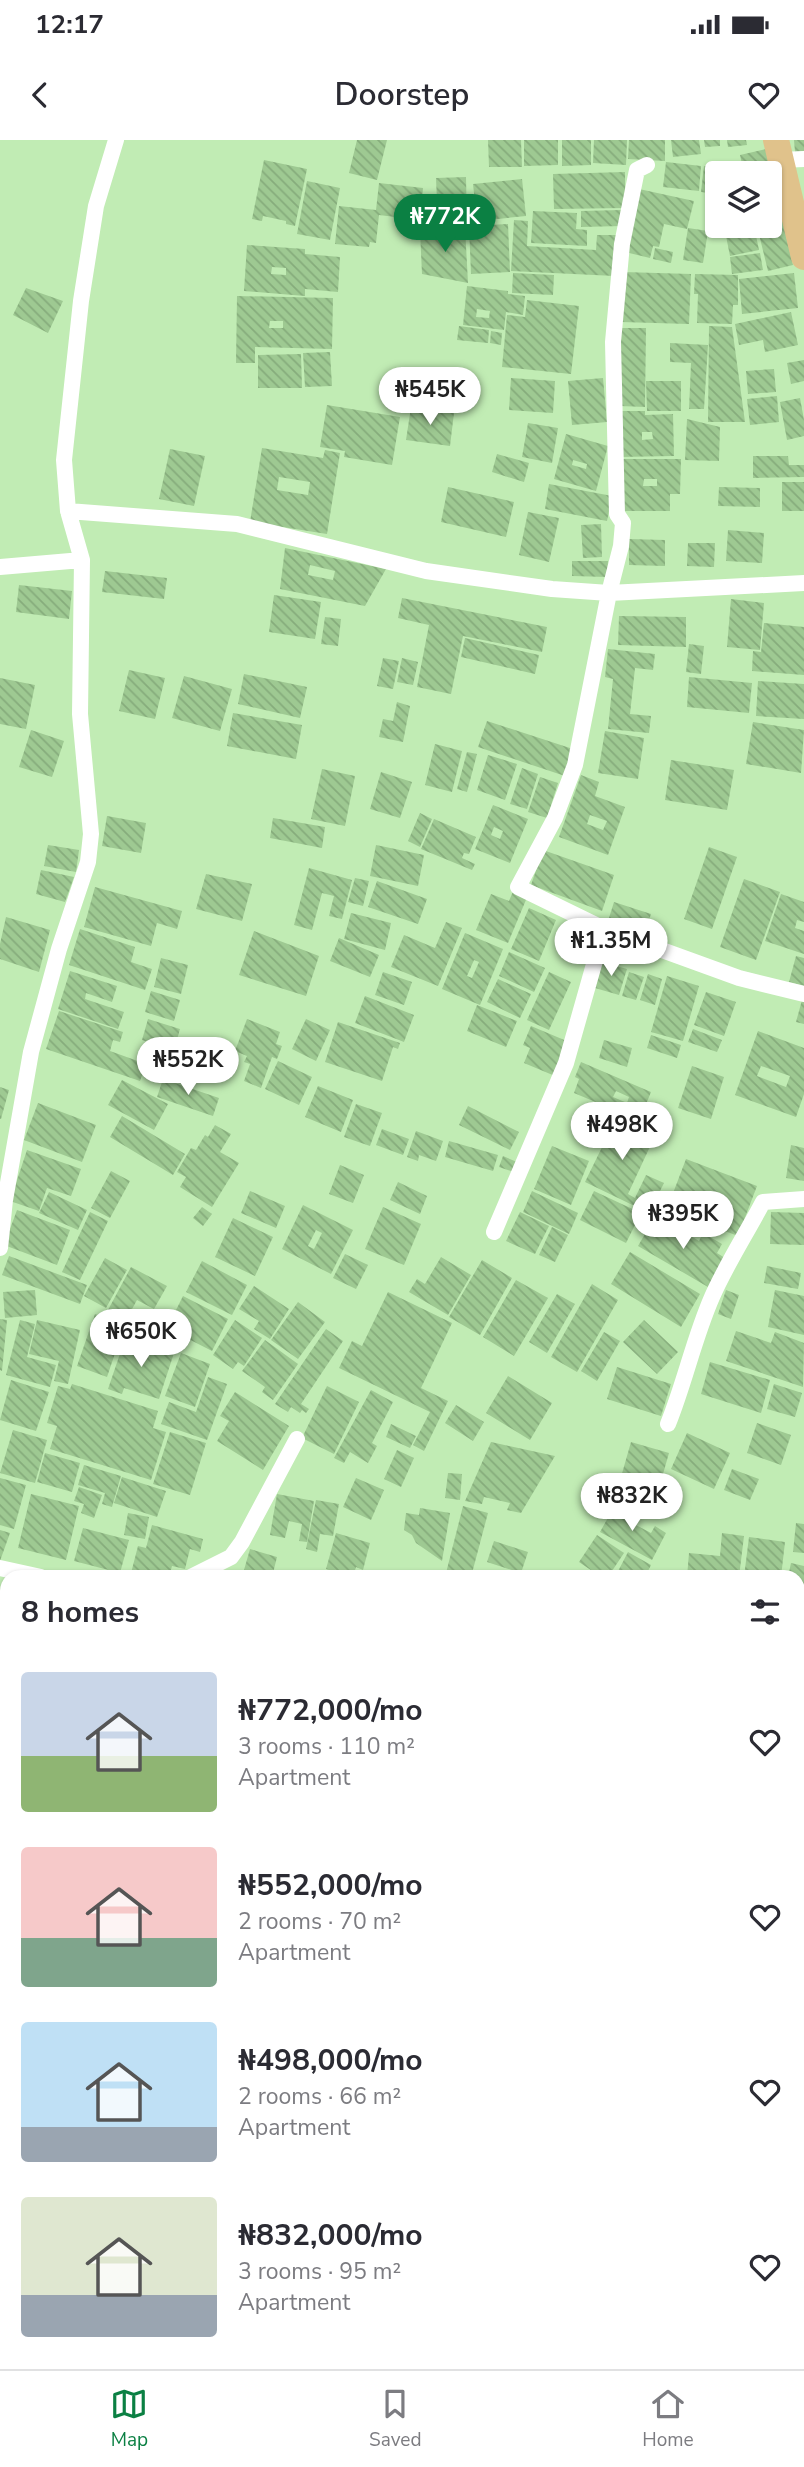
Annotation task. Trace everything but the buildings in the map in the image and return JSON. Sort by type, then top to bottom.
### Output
[{"type":"main road","points":[[787,153],[804,257]]},
{"type":"street","points":[[0,1248],[5,1200],[31,1052],[59,949],[88,862],[91,834],[80,714],[82,560],[68,510],[64,460],[81,301],[96,206],[116,140]]},
{"type":"street","points":[[647,165],[637,170],[628,206],[612,342],[617,514],[623,523],[621,546],[575,765],[555,818],[518,887],[604,929],[739,978],[804,994]]},
{"type":"street","points":[[68,510],[237,524],[426,571],[552,589],[609,593],[804,583]]},
{"type":"street","points":[[0,567],[82,560]]},
{"type":"street","points":[[494,1232],[566,1063],[604,929]]},
{"type":"street","points":[[668,1424],[677,1402],[691,1348],[713,1295],[763,1202],[804,1199]]},
{"type":"street","points":[[205,1570],[231,1557],[242,1542],[297,1438]]}]
